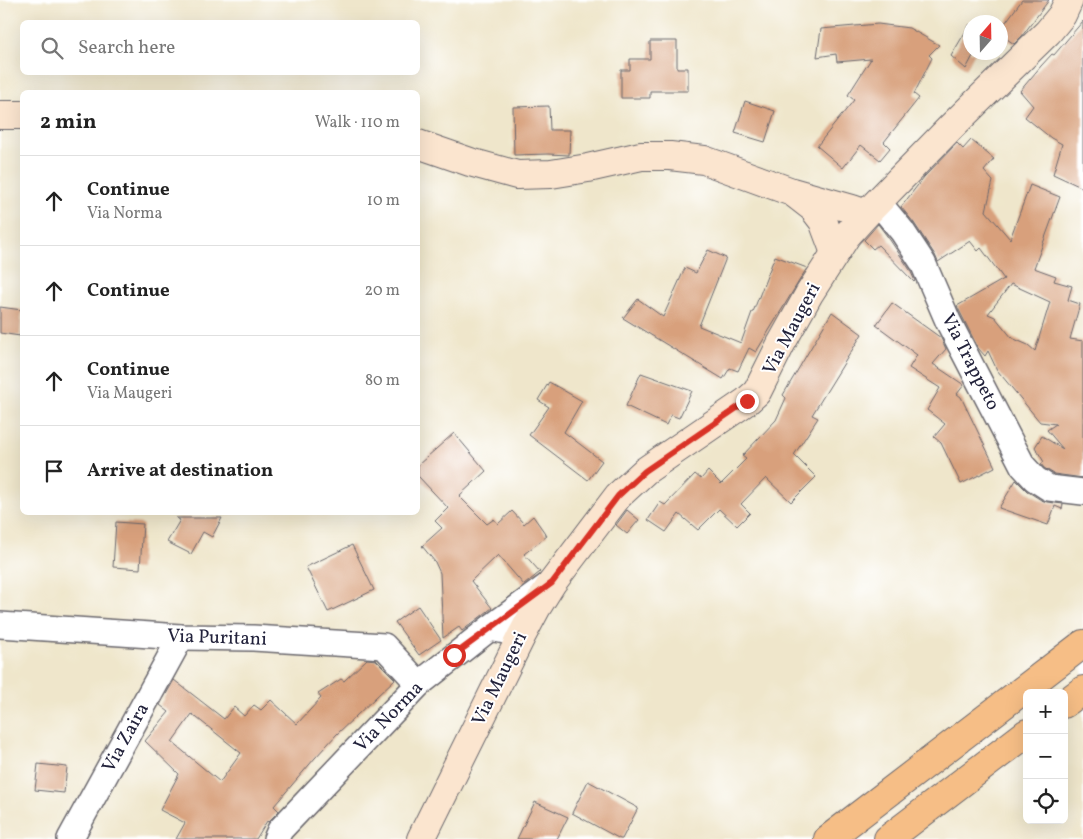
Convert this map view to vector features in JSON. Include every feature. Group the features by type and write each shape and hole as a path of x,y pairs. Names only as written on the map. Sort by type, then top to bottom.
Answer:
{"highway":[{"path":"828,839 1083,644"},
{"path":"1068,701 1083,690"},
{"path":"888,839 1026,734"}],"street":[{"name":"Via Maugeri","path":"421,839 537,606 552,583 618,496 645,471 747,401 757,392 809,294 847,235 951,127 1048,32 1062,15 1069,0"},
{"path":"0,115 20,115"},
{"path":"420,145 470,162 517,175 551,174 640,156 670,156 704,160 792,192 852,209 872,208"},
{"path":"792,192 813,208 822,221 835,253"},
{"name":"Via Trappeto","path":"872,208 902,231 923,263 948,322 1023,466 1035,479 1049,488 1083,492"},
{"name":"Via Norma","path":"276,839 280,830 419,684 490,628 552,583"},
{"name":"Via Puritani","path":"0,625 181,637 253,638 384,646 419,684"},
{"path":"490,628 520,637"},
{"name":"Via Zaira","path":"70,839 181,637"}],"building":[{"path":"1022,0 1049,0 1014,44 1008,40 1008,19"},
{"path":"1083,21 1083,188 1053,174 1062,144 1051,138 1025,117 1033,106 1020,91"},
{"path":"878,24 909,28 939,45 929,55 932,58 914,94 919,98 884,142 890,148 880,160 861,145 843,168 817,146 854,100 848,95 871,59 837,62 836,54 817,57 821,29"},
{"path":"963,36 963,60 971,60 966,69 951,56"},
{"path":"650,41 677,41 677,68 688,68 688,91 650,91 650,98 621,98 621,70 630,70 630,59 650,59"},
{"path":"745,101 775,111 765,142 735,133"},
{"path":"549,106 550,130 570,130 569,155 514,155 513,107"},
{"path":"971,140 994,159 984,171 993,181 986,211 1010,239 1030,185 1060,197 1034,268 1056,276 1054,281 1072,286 1068,300 1080,304 1070,339 1083,341 1083,478 1054,474 1041,464 1044,462 1035,447 1042,436 1063,449 1047,430 1056,424 1040,422 997,370 988,351 985,356 978,348 957,306 1004,279 981,248 978,251 970,241 938,262 914,223 901,207 924,177 957,143 963,149","holes":["1011,284 1050,302 1035,351 1028,345 1012,338 995,317 988,314"]},
{"path":"878,224 910,270 914,282 878,245 873,249 864,240"},
{"path":"708,250 726,258 699,326 741,343 775,256 807,268 756,352 749,348 738,371 730,368 723,379 623,318 638,299 663,317 685,268 696,273"},
{"path":"892,303 941,338 946,349 933,364 964,385 957,394 961,397 995,467 961,484 941,443 934,437 945,424 927,410 940,388 909,368 917,355 876,325"},
{"path":"0,307 20,310 20,336 0,333"},
{"path":"832,312 862,334 812,415 818,418 794,455 816,477 791,502 766,478 741,504 750,513 737,526 719,509 698,530 679,514 666,532 648,520 660,502 665,505 695,474 701,479 708,471 721,484 746,459 742,456 776,420 786,398 783,395"},
{"path":"641,373 692,391 679,418 671,415 666,425 626,406"},
{"path":"549,382 582,401 564,432 602,461 588,480 529,435 549,407 538,400"},
{"path":"454,433 486,471 459,496 487,524 494,519 498,524 512,511 524,524 533,516 547,536 524,554 540,572 524,585 498,555 471,581 492,608 462,631 459,627 443,638 440,573 435,562 422,546 442,528 435,521 448,508 420,478 420,463"},
{"path":"1016,480 1027,491 1041,500 1063,504 1062,509 1055,506 1048,525 999,508"},
{"path":"627,510 639,520 627,534 616,525"},
{"path":"176,518 222,518 212,537 203,532 191,554 167,542 180,520"},
{"path":"116,522 143,524 140,569 113,567"},
{"path":"352,545 374,590 328,612 306,567"},
{"path":"418,606 441,640 419,655 395,622"},
{"path":"367,659 376,660 395,679 337,734 315,758 274,806 279,811 267,821 256,839 176,839 185,823 160,810 179,774 145,741 169,712 160,705 174,680 224,719 234,707 244,716 254,705 261,710 271,700 297,724 321,698 318,694 341,679 344,681","holes":["192,714 241,753 220,782 172,742"]},
{"path":"38,764 67,767 64,793 35,790"},
{"path":"588,781 638,808 622,839 572,813"},
{"path":"535,802 568,817 557,839 517,839"}],"route":[{"path":"454,655 552,583 618,496 645,471 747,401"}]}
